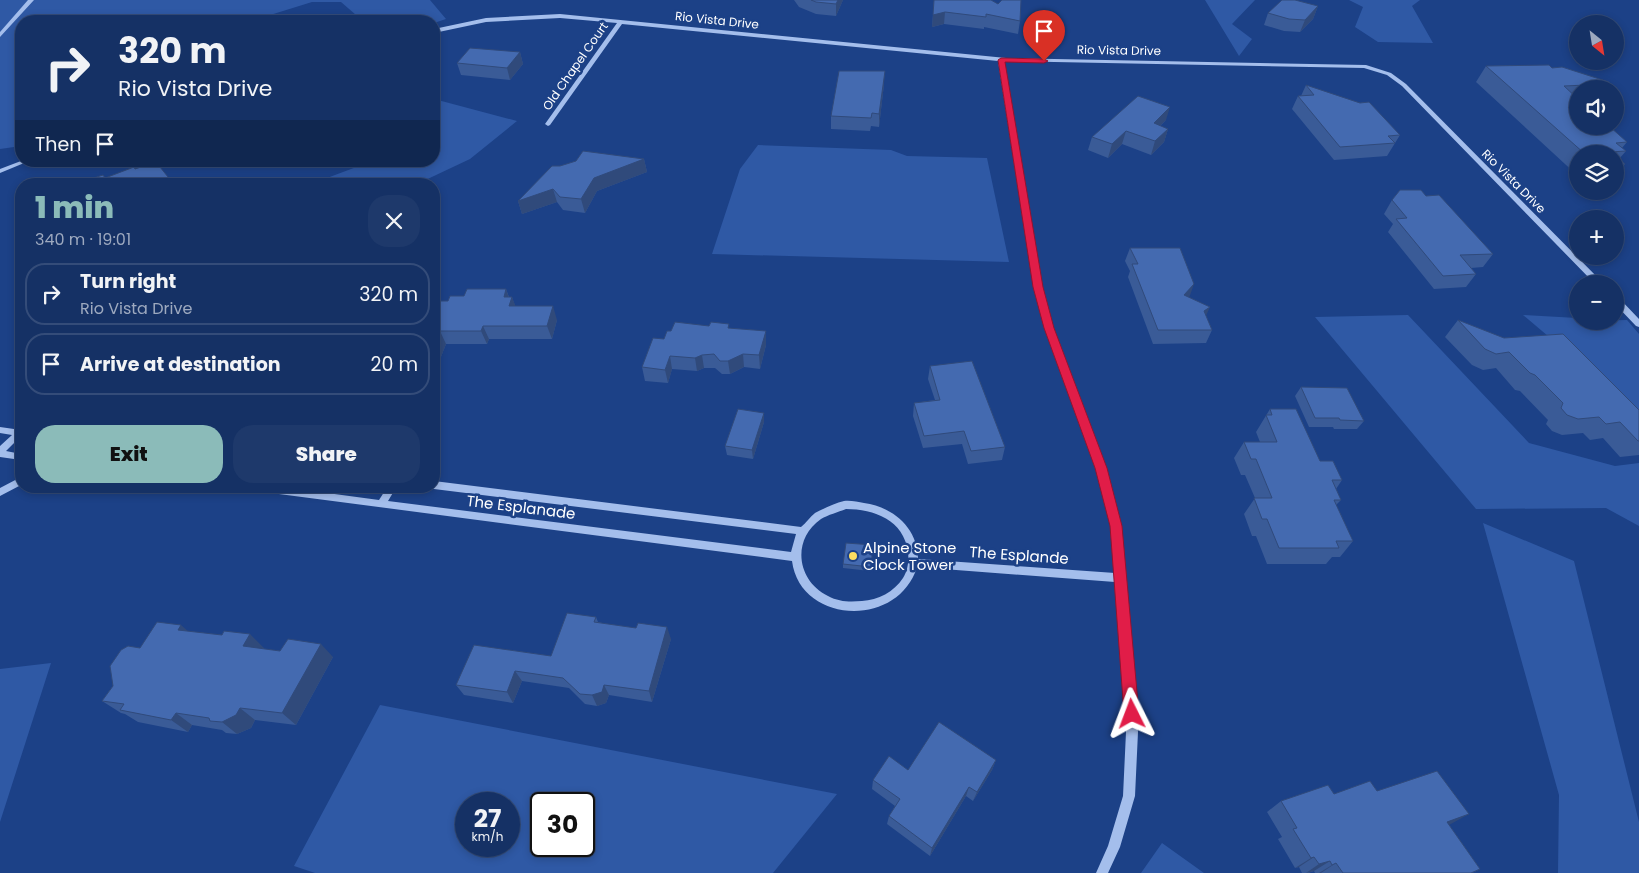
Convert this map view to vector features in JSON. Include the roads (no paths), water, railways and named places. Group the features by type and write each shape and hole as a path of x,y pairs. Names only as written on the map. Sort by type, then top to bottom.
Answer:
{"street":[{"path":"18,15 31,0"},
{"name":"Rio Vista Drive","path":"440,30 486,20 537,16 576,16 1001,60 1351,65 1377,69 1389,74 1404,85 1591,275"},
{"path":"0,35 15,18"},
{"name":"Old Chapel Court","path":"548,124 621,21"},
{"path":"1001,60 1038,287 1049,328 1101,468 1116,526 1132,732 1129,787 1114,847 1102,873"},
{"path":"0,171 15,165"},
{"path":"1624,308 1639,324"},
{"path":"0,430 15,432"},
{"path":"0,453 15,438"},
{"path":"0,453 15,456"},
{"path":"0,492 15,484"},
{"name":"The Esplanade","path":"440,486 802,531"},
{"name":"The Esplanade","path":"298,493 794,557"},
{"path":"382,504 389,493"},
{"path":"845,505 863,506 880,510 896,519 907,532 914,547 914,563 909,579 898,592 882,602 862,607 842,606 824,599 808,588 798,573 794,557 796,543 802,531 813,518 828,510 845,505"},
{"name":"The Esplande","path":"914,563 1121,578"}],"place":[{"name":"Alpine Stone Clock Tower","path":"853,556"}]}
